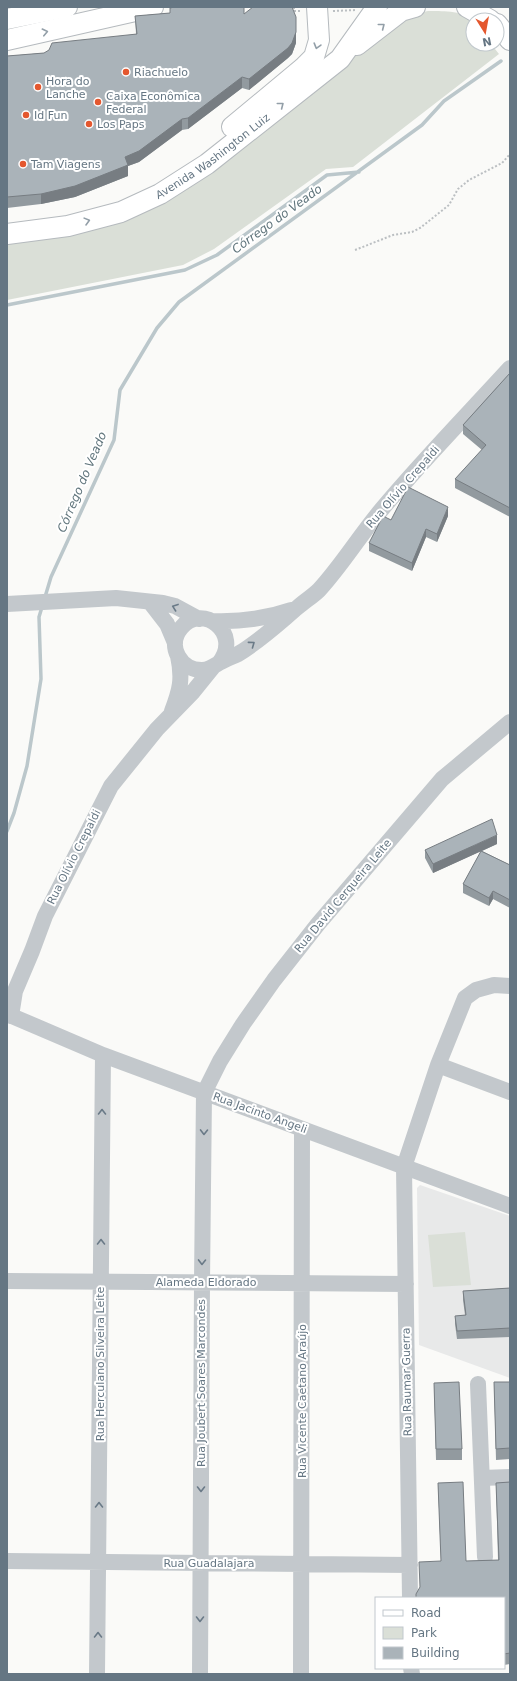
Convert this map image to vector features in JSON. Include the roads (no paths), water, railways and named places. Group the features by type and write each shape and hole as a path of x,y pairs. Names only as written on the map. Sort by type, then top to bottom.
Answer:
{"main road":[{"path":"7,19 19,18 67,7"},
{"path":"7,40 153,7"},
{"name":"Avenida Washington Luiz","path":"48,222 66,212 121,197 161,180 200,154 303,68 314,56 319,40 318,7"},
{"name":"Avenida Washington Luiz","path":"16,226 48,222 68,226 121,212 160,194 207,164 340,59 377,7"},
{"path":"340,59 401,11 415,7"},
{"path":"467,7 476,12"}],"street":[{"name":"Rua Olívio Crepaldi","path":"8,1014 15,991 32,952 45,916 110,786 135,755 216,665 239,654 279,624 318,590 382,509 510,368"},
{"path":"7,604 116,598 163,603 175,606 222,629 227,643 223,657 216,665 206,670 192,668 185,665 177,650 167,624 150,602"},
{"name":"Rua Olívio Crepaldi","path":"205,620 237,622 260,619 298,607"},
{"path":"177,650 178,633 182,627 188,622 205,620"},
{"name":"Rua Olívio Crepaldi","path":"170,716 181,683 181,668 177,650"},
{"name":"Rua David Cerqueira Leite","path":"204,1093 220,1061 243,1024 274,980 318,924 442,779 510,722"},
{"name":"Rua Raumar Guerra","path":"410,1597 404,1167 438,1065 465,998 476,990 494,986 509,985"},
{"name":"Rua Jacinto Angeli","path":"8,1014 103,1055 510,1206"},
{"name":"Rua Herculano Silveira Leite","path":"97,1674 103,1055"},
{"path":"438,1065 510,1092"},
{"name":"Rua Joubert Soares Marcondes","path":"200,1674 204,1093"},
{"name":"Rua Vicente Caetano Araújo","path":"301,1674 302,1129"},
{"name":"Alameda Eldorado","path":"7,1281 406,1284"},
{"path":"478,1384 485,1557"},
{"path":"482,1478 510,1477"},
{"name":"Rua Guadalajara","path":"7,1561 410,1565"}],"waterway":[{"name":"Córrego do Veado","path":"45,597 51,577 114,440 120,390 157,328 179,302 422,125 444,101 501,61"},
{"name":"Córrego do Veado","path":"7,305 185,270 217,255 327,175 359,172"},
{"name":"Córrego do Veado","path":"7,831 14,813 27,766 41,679 39,617 42,607"}],"place":[{"name":"Riachuelo","path":"126,72"},
{"name":"Hora do Lanche","path":"38,87"},
{"name":"Caixa Econômica Federal","path":"98,102"},
{"name":"Id Fun","path":"26,115"},
{"name":"Los Paps","path":"89,124"},
{"name":"Tam Viagens","path":"23,164"}]}
